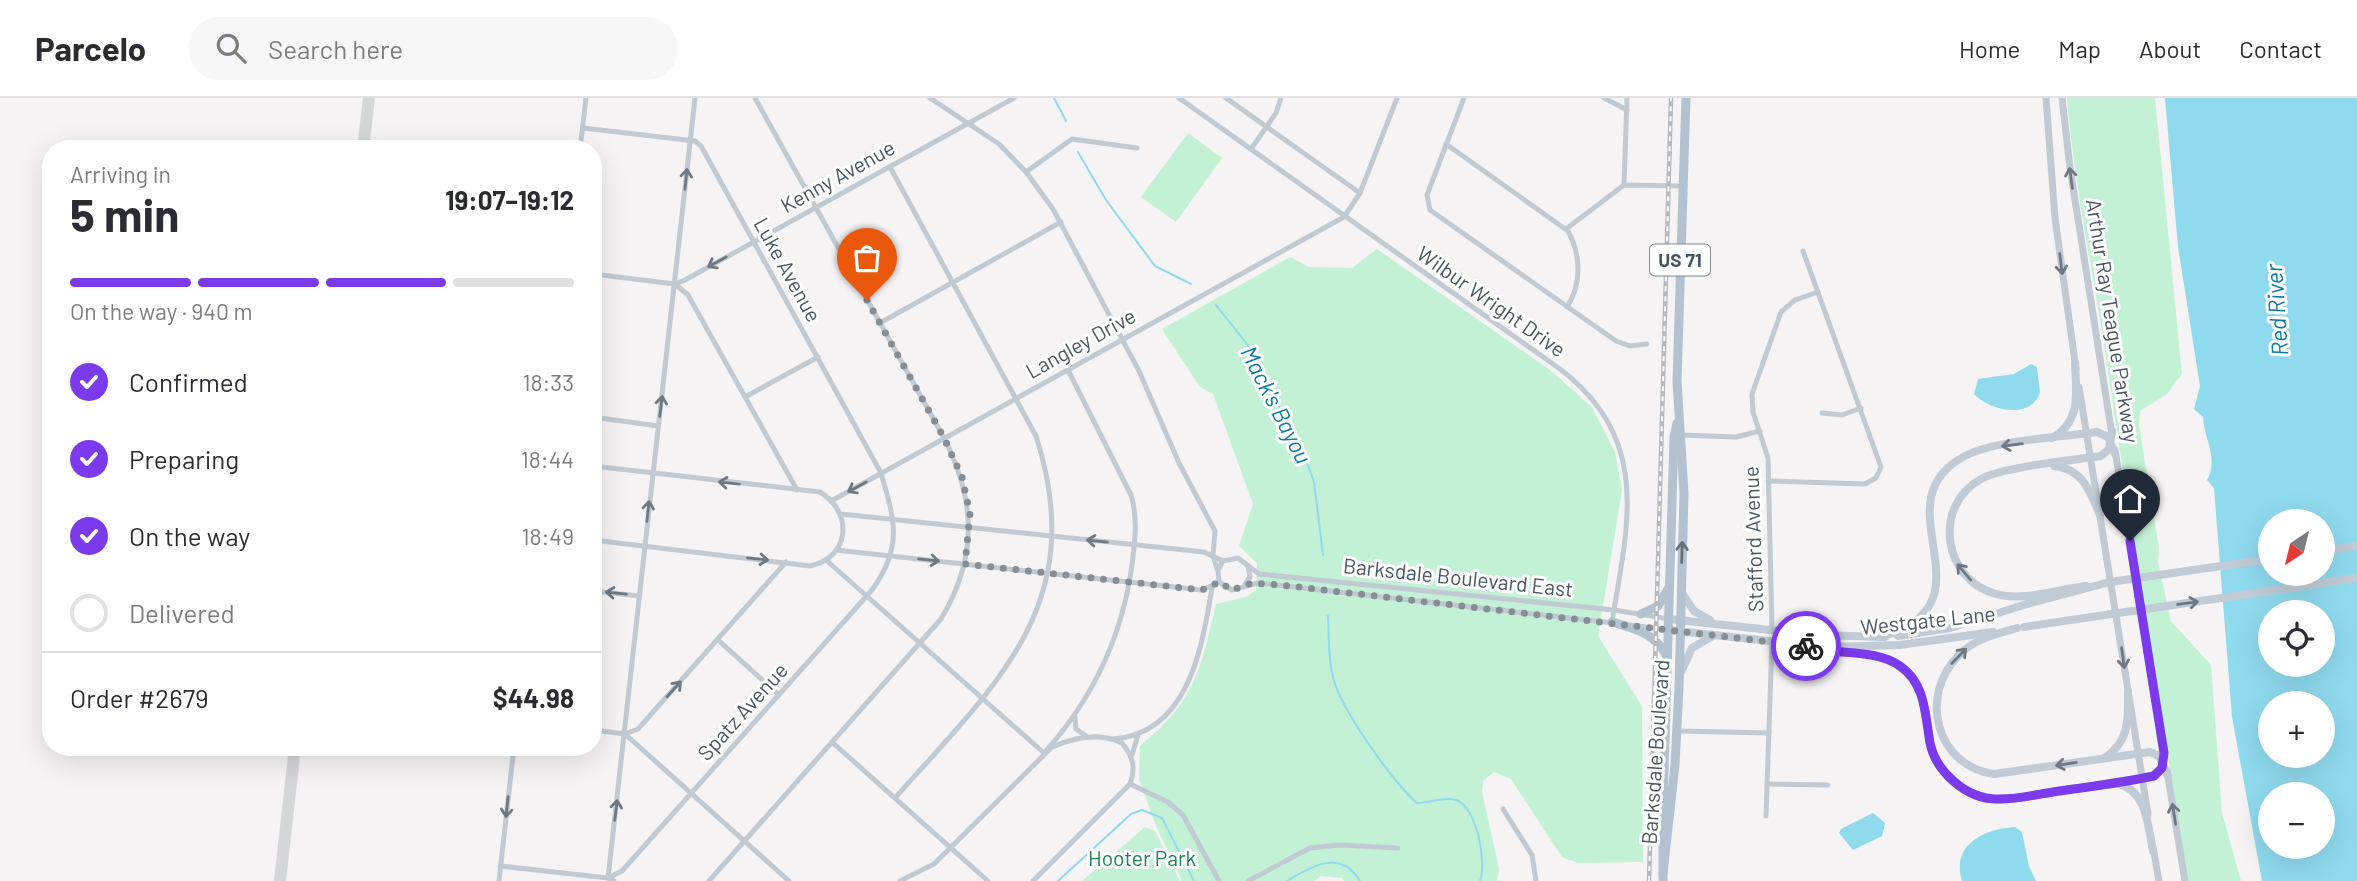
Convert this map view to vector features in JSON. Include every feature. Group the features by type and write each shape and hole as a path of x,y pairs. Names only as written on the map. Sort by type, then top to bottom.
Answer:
{"main road":[{"name":"Barksdale Boulevard","path":"1663,877 1678,731 1683,519 1677,423 1686,98"},
{"path":"2048,440 2064,429 2074,415 2075,363"},
{"path":"2026,600 1995,594 1967,576 1952,554 1949,523 1957,502 1982,478 2105,454 2111,442 2112,431"},
{"path":"1880,638 1912,626 1922,618 1933,599 1936,565 1928,517 1932,497 1945,472 1975,451 2086,433 2102,433 2111,442 2115,454"},
{"name":"Barksdale Boulevard","path":"1663,877 1671,519 1678,435"},
{"path":"2037,467 2061,467 2078,475 2088,487 2100,515"},
{"path":"1671,519 1683,519"},
{"path":"2335,549 2357,546"},
{"name":"Westgate Lane","path":"1669,619 1836,637 1880,638 1943,629 2026,600 2110,582 2258,561"},
{"path":"2168,776 2154,752 1994,774 1966,765 1943,741 1938,725 1937,702 1942,680 1952,663 1977,642 2020,628 2357,578"},
{"path":"1641,614 1660,604 1670,584"},
{"path":"1681,592 1694,611 1716,623"},
{"path":"1612,622 1650,636 1661,645 1668,659"},
{"name":"Westgate Lane","path":"1668,630 1803,645 1900,645 2020,628"},
{"path":"1679,679 1692,648 1706,638 1719,636"},
{"path":"1803,645 1882,658 1911,676 1923,698 1935,758 1948,776 1967,790 1993,799 2008,799 2155,775 2163,765 2164,753"},
{"path":"2104,759 2119,747 2126,733 2128,692"},
{"path":"1665,730 1678,731"},
{"path":"2109,783 2130,787 2139,796 2153,851"}],"street":[{"path":"581,140 586,98"},
{"path":"500,866 610,880 695,98"},
{"path":"709,881 921,643 948,607 965,564 968,527 965,486 944,438 755,98"},
{"path":"930,98 970,122 999,145 1026,172 1061,222 1122,339 1215,531 1213,555 1219,582 1228,589 1241,588 1252,583 1281,585 1668,630"},
{"name":"Kenny Avenue","path":"675,284 1014,98"},
{"name":"Wilbur Wright Drive","path":"1180,98 1560,369 1600,407 1617,439 1627,475 1627,512 1612,622"},
{"path":"1226,98 1360,193"},
{"path":"1251,149 1267,127 1281,98"},
{"path":"1344,217 1360,193 1397,98"},
{"path":"1464,98 1427,195 1430,210 1620,343 1639,347 1647,344"},
{"path":"1604,98 1627,110"},
{"path":"1625,186 1627,98"},
{"name":"Arthur Ray Teague Parkway","path":"2046,98 2055,218 2075,363 2159,881"},
{"name":"Arthur Ray Teague Parkway","path":"2062,98 2070,168 2185,881"},
{"path":"583,128 691,141"},
{"path":"1026,172 1072,139 1137,148"},
{"name":"Luke Avenue","path":"691,141 701,146 881,473 894,519"},
{"path":"1446,144 1566,229 1572,239 1579,280 1576,294 1567,307"},
{"path":"890,167 1016,398 1043,458 1051,499 1052,536 1048,573 1027,636 983,699 895,798"},
{"path":"1566,229 1625,186 1683,186"},
{"name":"Langley Drive","path":"833,500 1344,217"},
{"path":"880,323 1061,222"},
{"path":"1768,481 1865,484 1878,475 1881,460 1803,251"},
{"path":"602,275 675,284 688,295 797,490"},
{"name":"Stafford Avenue","path":"1766,816 1772,642 1768,481 1767,453 1753,412 1752,394 1776,323 1790,303 1818,292"},
{"path":"745,397 818,357"},
{"path":"900,881 923,871 951,848 1044,753 1075,715 1107,659 1121,623 1130,583 1136,515 1131,495 1068,370"},
{"path":"1822,413 1842,415 1861,408"},
{"path":"602,418 658,426"},
{"path":"1678,435 1736,437 1760,431"},
{"path":"602,467 820,492 833,500 841,514 844,537 836,551 826,560 810,566 602,541"},
{"path":"841,514 1135,545 1213,555 1223,561 1238,558 1247,564 1250,577 1241,588"},
{"path":"891,556 894,519"},
{"path":"836,551 1202,590 1212,588 1219,582"},
{"name":"Spatz Avenue","path":"610,880 622,872 867,596 891,556"},
{"path":"826,560 1044,753"},
{"path":"1217,570 1223,561"},
{"path":"602,731 625,734 638,729 786,562"},
{"name":"Barksdale Boulevard East","path":"1247,564 1259,573 1614,610 1669,619"},
{"path":"1075,715 1078,732 1112,739 1138,735 1164,718 1186,687 1203,635 1212,588"},
{"path":"602,592 639,596"},
{"path":"718,640 779,695"},
{"path":"1678,731 1769,733"},
{"path":"625,734 789,881"},
{"path":"1032,881 1130,784 1138,735"},
{"path":"1044,753 1063,742 1093,737"},
{"path":"1112,739 1125,746 1132,759"},
{"path":"833,743 988,881"},
{"path":"499,881 513,756"},
{"path":"1130,784 1168,802 1183,815 1219,881"},
{"path":"1767,785 1828,785"},
{"path":"1503,808 1532,855 1536,881"},
{"path":"1248,881 1310,849 1339,845 1398,848"}],"green space":[{"path":"2067,98 2155,98 2182,374 2167,394 2140,411 2139,426 2159,548 2158,562 2171,621 2211,665 2222,813 2241,881 2188,881 2078,190"},
{"path":"1188,133 1222,158 1176,222 1141,197"},
{"path":"1377,249 1550,370 1592,407 1615,452 1622,490 1598,636 1642,706 1643,862 1578,863 1562,857 1511,779 1494,772 1483,781 1482,792 1499,869 1497,881 1344,881 1342,878 1321,876 1314,881 1182,881 1156,826 1139,779 1140,746 1173,714 1193,683 1216,604 1246,597 1256,590 1257,563 1239,546 1253,504 1213,394 1200,387 1162,329 1290,257 1309,267 1352,268"},
{"name":"Hooter Park","path":"1145,827 1155,831 1180,881 1082,881"}],"water":[{"name":"Red River","path":"2165,98 2357,98 2357,881 2262,881 2232,717 2214,488 2207,480 2212,464 2203,417 2194,409 2200,386 2178,247"},
{"path":"2031,364 2037,367 2040,392 2028,407 2010,410 1999,408 1974,394 1978,379 2014,374"},
{"path":"1873,813 1885,823 1882,836 1853,850 1839,833 1841,829"},
{"path":"2015,827 2022,832 2029,866 2036,881 1962,881 1961,858 1972,841 1992,831"}],"waterway":[{"name":"Mack's Bayou","path":"1054,98 1066,121"},
{"name":"Mack's Bayou","path":"1078,152 1106,200 1155,266 1191,284"},
{"name":"Mack's Bayou","path":"1216,305 1251,349 1308,465 1314,482 1323,555"},
{"name":"Mack's Bayou","path":"1328,616 1332,674 1339,695 1382,763 1417,803 1456,800 1470,813 1481,849 1480,881"},
{"name":"Mack's Bayou","path":"1058,881 1131,814 1142,810 1162,818 1194,881"},
{"name":"Mack's Bayou","path":"1287,881 1325,863 1344,865 1360,881"}],"taxiway":[{"path":"364,140 369,98"},
{"path":"280,881 294,756"}],"railway":[{"path":"1649,881 1671,98"}],"way so far":[{"path":"867,300 944,438 962,477 970,514 965,564 1202,590 1212,588 1219,582 1232,590 1252,583 1281,585 1806,646"}],"route":[{"path":"1806,646 1882,658 1901,667 1911,676 1923,698 1935,758 1956,784 1980,796 2008,799 2154,776 2162,768 2164,753 2130,541"}]}
